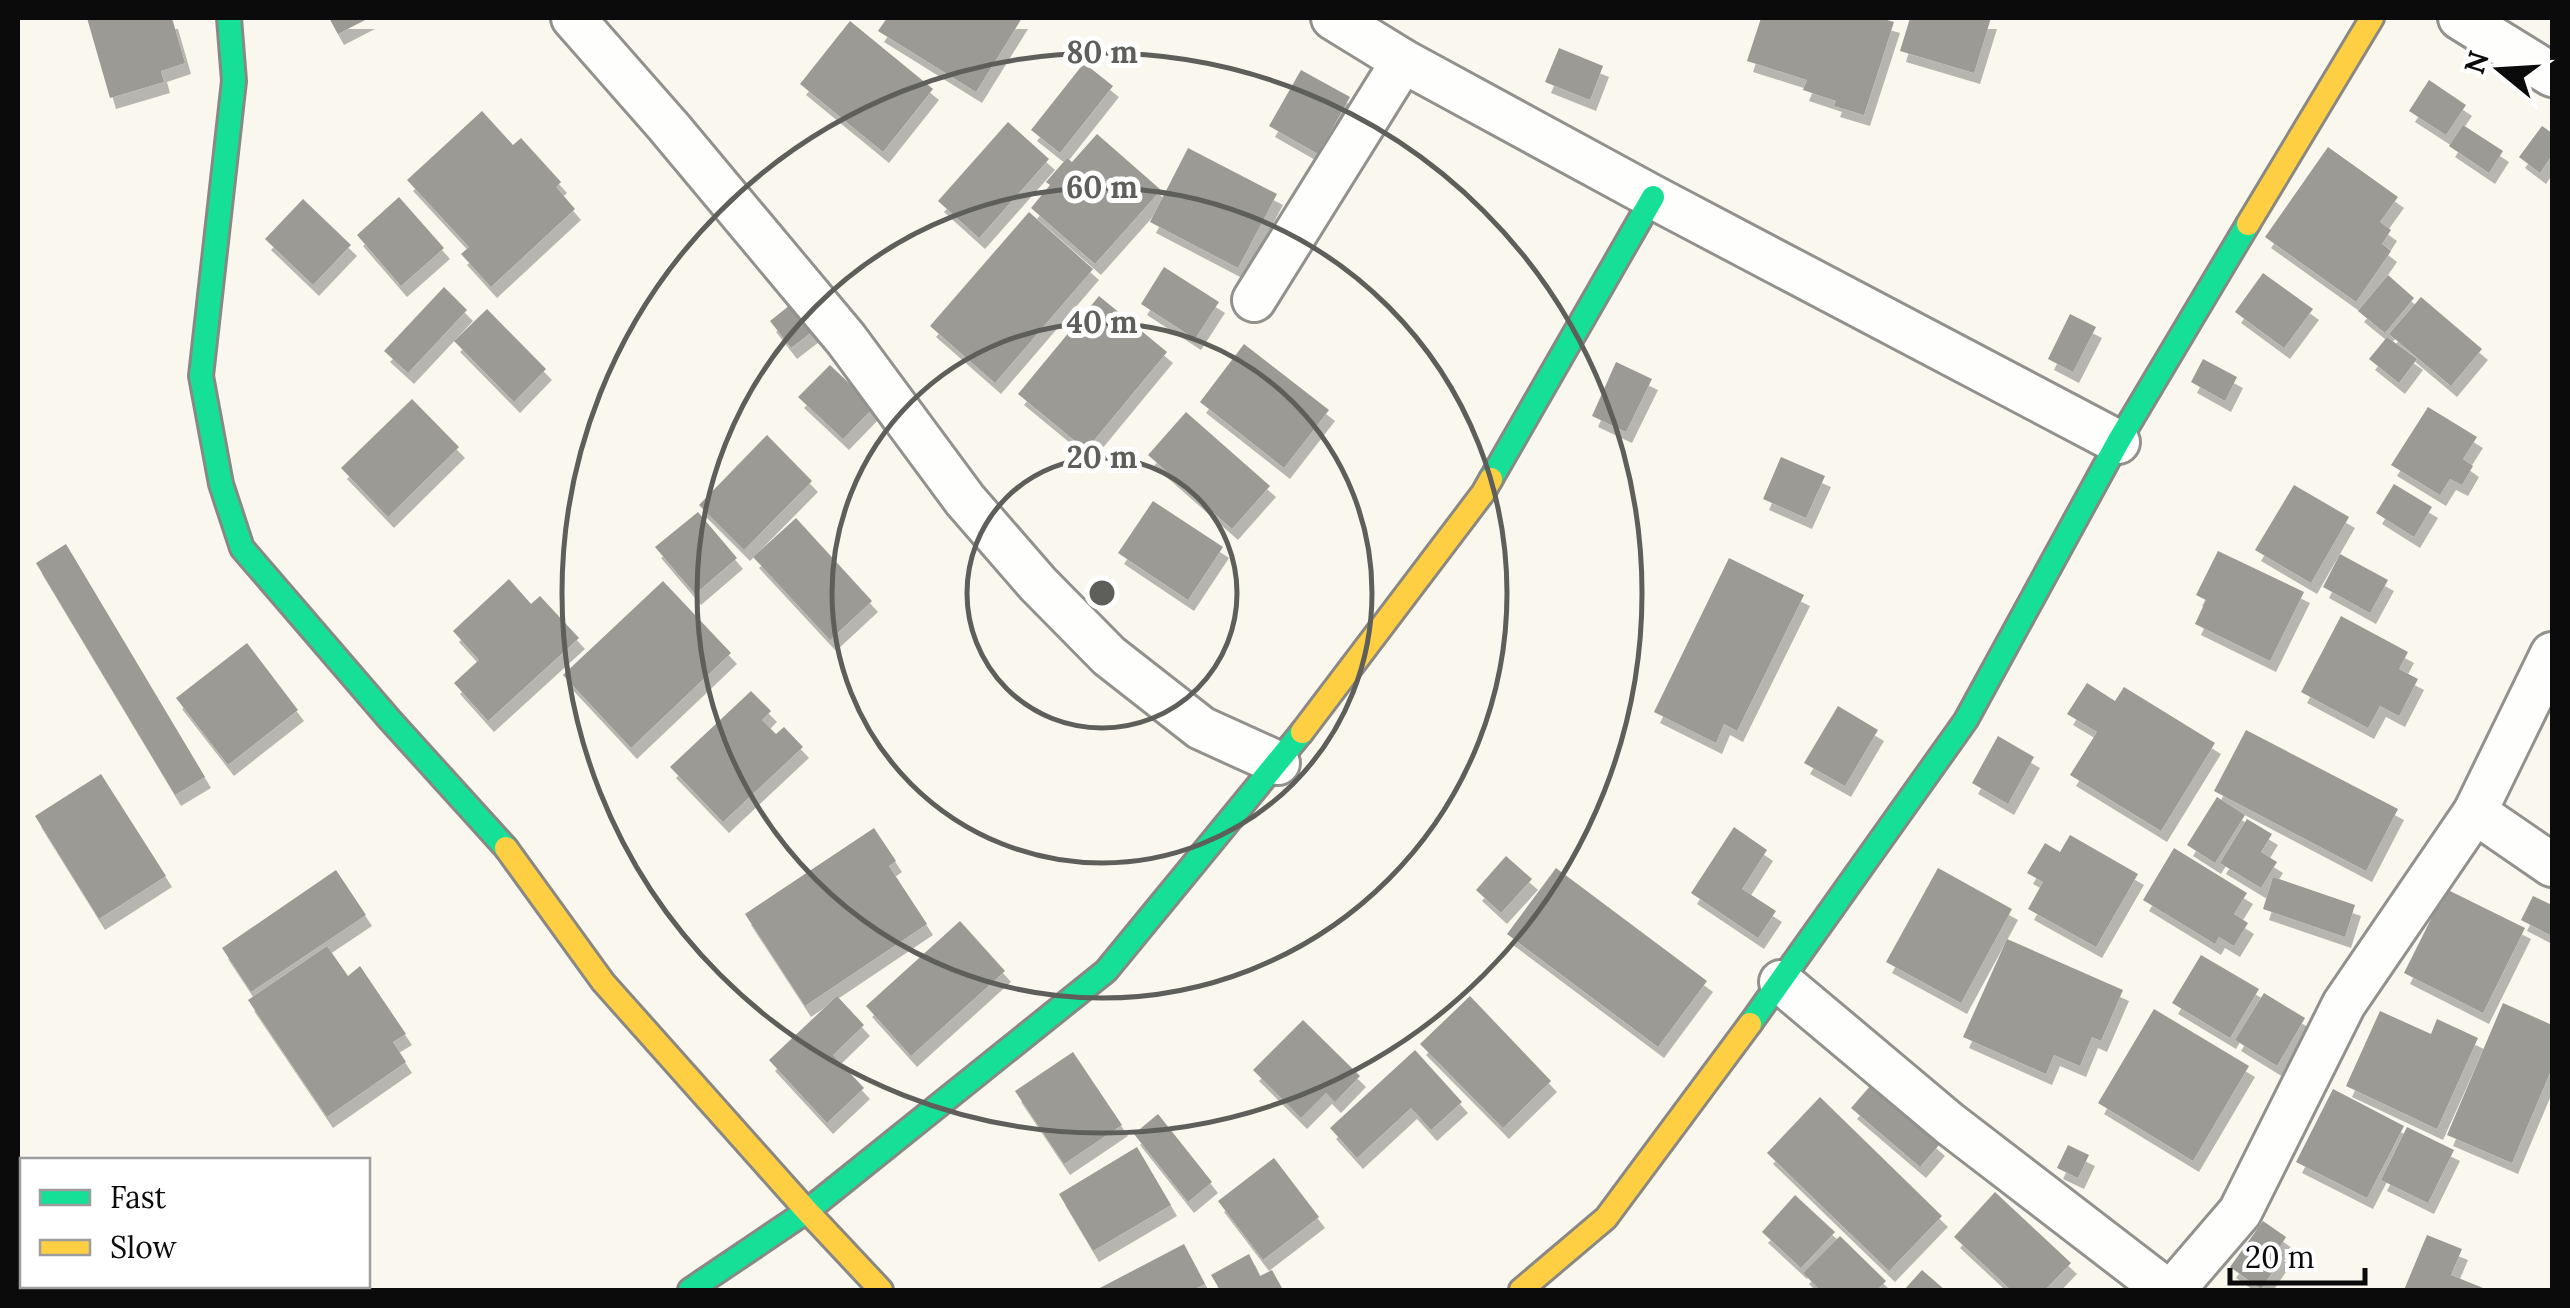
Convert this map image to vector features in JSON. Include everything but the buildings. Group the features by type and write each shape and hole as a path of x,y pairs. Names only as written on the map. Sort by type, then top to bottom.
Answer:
{"street":[{"path":"230,18 234,81 201,376 221,484 242,548 514,857 604,982 882,1290"},
{"path":"573,18 846,339 965,500 1038,584 1109,656 1201,728 1278,763"},
{"path":"1333,18 1653,198 2118,442"},
{"path":"1522,1290 1606,1218 1781,982 1966,720 2118,442 2372,18"},
{"path":"2460,18 2552,75"},
{"path":"1254,300 1404,60"},
{"path":"690,1290 808,1212 1106,971 1278,763 1483,493 1653,198"},
{"path":"1781,982 1950,1124 2169,1290 2240,1212 2344,1004 2474,812 2552,654"},
{"path":"2474,812 2552,865"}],"traffic: fast":[{"path":"229,18 234,81 201,376 221,484 242,548 506,848"},
{"path":"1491,479 1653,197"},
{"path":"1750,1024 1966,720 2118,442 2248,224"},
{"path":"690,1290 807,1211 1106,971 1302,732"}],"traffic: slow":[{"path":"2248,224 2372,18"},
{"path":"1302,732 1491,479"},
{"path":"506,848 603,982 881,1290"},
{"path":"1521,1290 1606,1218 1750,1024"}]}
